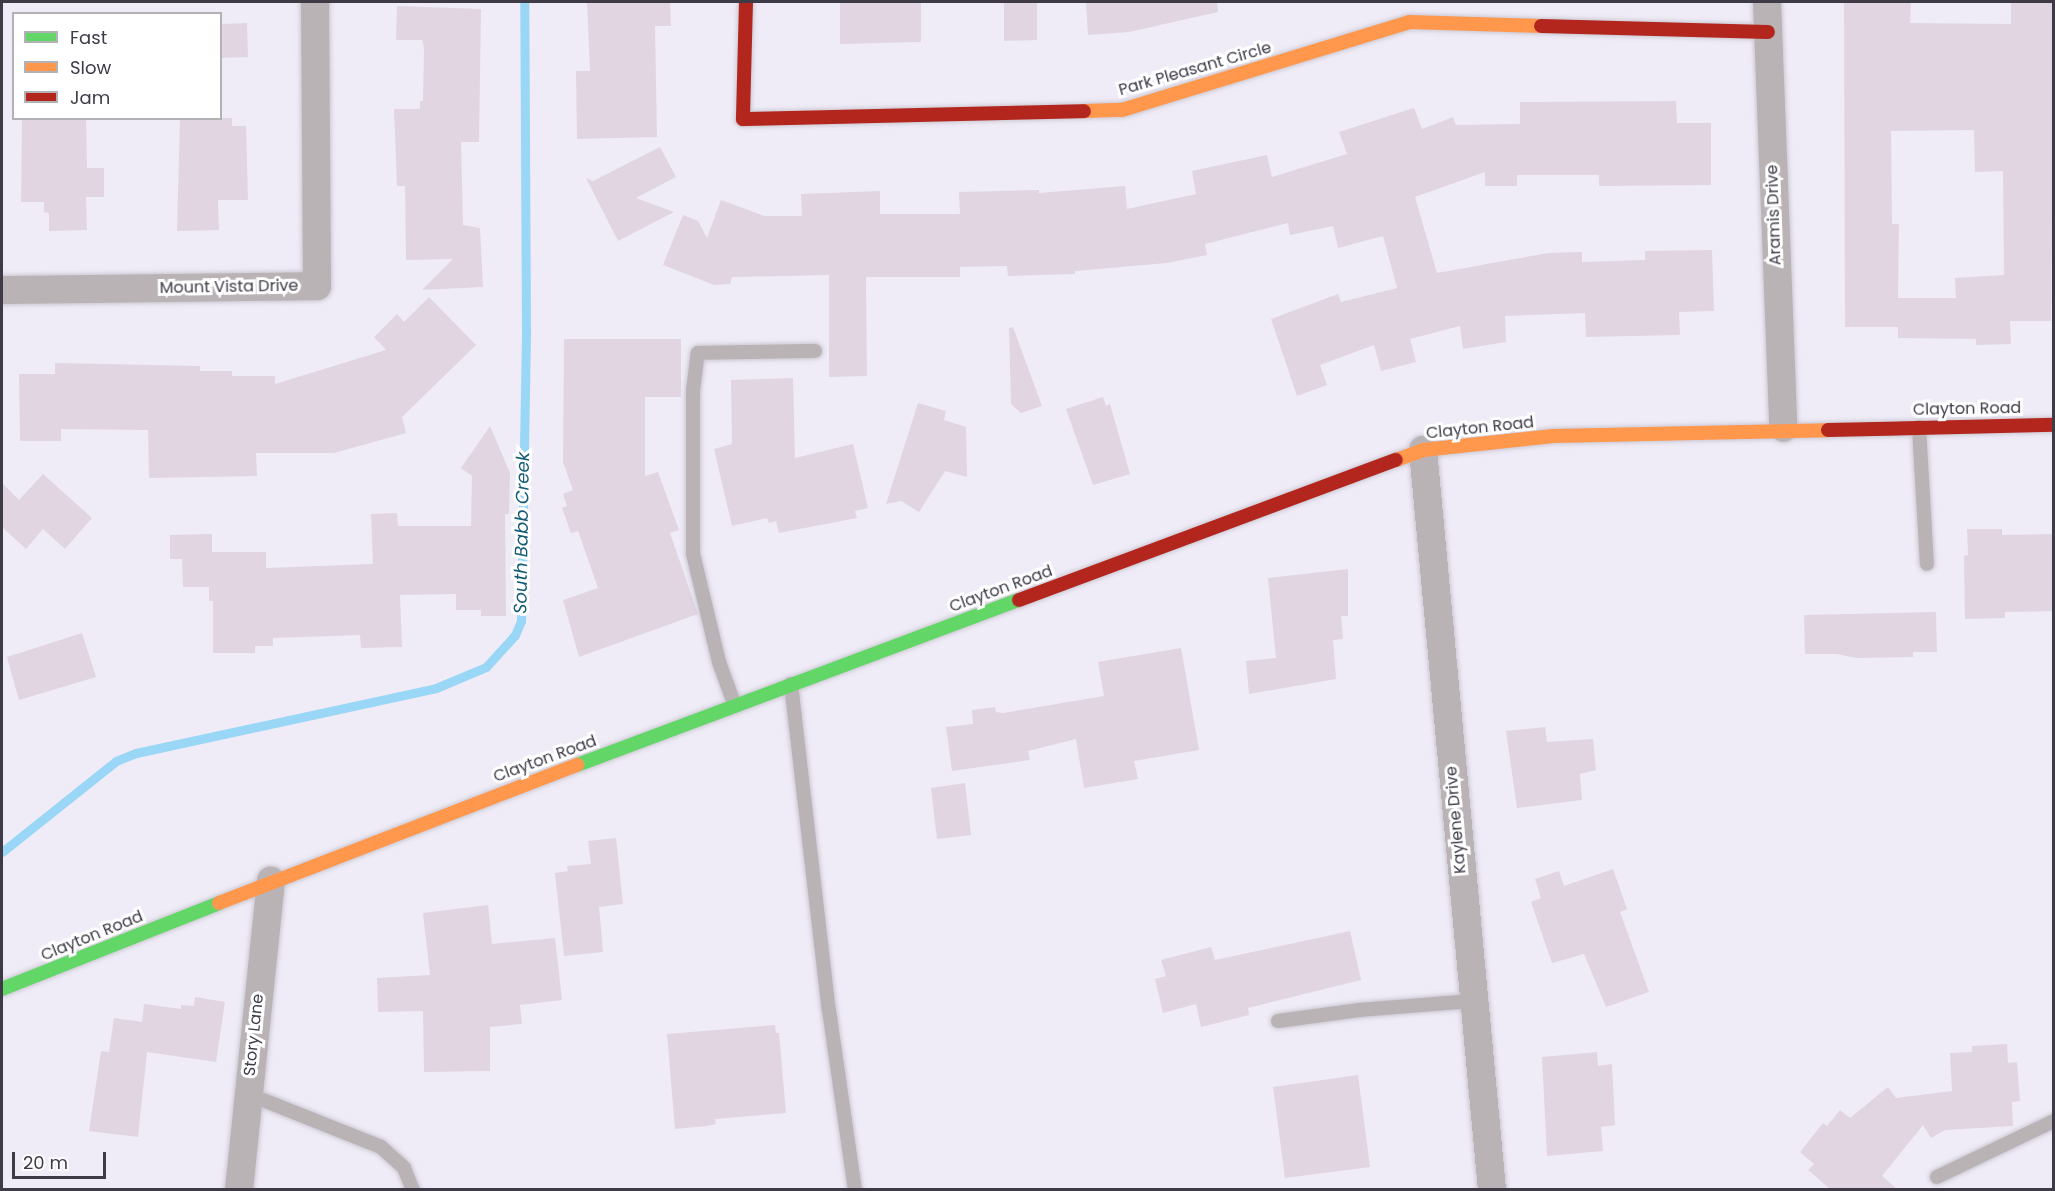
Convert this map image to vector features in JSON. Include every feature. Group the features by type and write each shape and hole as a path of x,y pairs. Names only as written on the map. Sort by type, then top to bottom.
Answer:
{"street":[{"name":"Mount Vista Drive","path":"2,290 316,286 315,2"},
{"name":"Park Pleasant Circle","path":"746,2 743,119 1122,110 1409,22 1768,32"},
{"name":"Aramis Drive","path":"1767,2 1783,428"},
{"name":"Clayton Road","path":"2,989 270,881 791,684 1423,450 1553,436 1783,428 2054,425"},
{"name":"Kaylene Drive","path":"1423,450 1472,1001 1492,1190"},
{"name":"Story Lane","path":"238,1190 270,881"}],"lane":[{"path":"735,706 719,662 693,554 693,391 698,353 815,351"},
{"path":"1919,427 1927,564"},
{"path":"791,684 829,1010 855,1190"},
{"path":"1278,1021 1359,1010 1472,1001"},
{"path":"248,1094 381,1147 404,1168 413,1190"},
{"path":"1937,1177 2054,1121"}],"building":[{"path":"587,2 670,2 671,26 655,26 657,137 577,139 576,71 590,71"},
{"path":"840,2 921,2 921,42 840,44"},
{"path":"1004,2 1037,2 1037,40 1004,41"},
{"path":"1086,2 1217,2 1218,12 1129,32 1088,35"},
{"path":"1844,2 1911,2 1910,23 2011,24 2011,2 2054,2 2051,321 2010,321 2011,344 1976,345 1976,339 1898,338 1898,327 1845,327","holes":["1974,130 1975,172 2003,171 2004,275 1955,278 1956,298 1898,298 1899,224 1892,224 1891,131"]},
{"path":"397,6 481,9 479,142 461,142 463,225 480,228 483,287 422,290 453,259 406,260 405,186 397,186 394,109 420,109 420,101 423,101 424,48 422,40 396,40"},
{"path":"247,23 248,57 222,58 222,24"},
{"path":"1676,101 1677,123 1711,123 1711,185 1599,186 1599,175 1517,175 1517,186 1485,186 1485,172 1415,197 1437,273 1548,253 1582,252 1582,262 1645,260 1645,251 1712,250 1714,311 1679,312 1680,335 1586,337 1585,313 1505,316 1506,342 1463,349 1460,326 1410,339 1416,362 1381,371 1374,345 1320,365 1327,385 1297,396 1271,319 1338,294 1341,302 1397,288 1383,236 1338,248 1333,226 1290,235 1288,223 1205,244 1207,255 1167,263 1075,271 1075,274 1008,276 1007,266 960,267 960,277 866,277 867,376 829,377 829,275 732,277 730,284 714,285 663,265 683,215 698,221 707,238 721,200 765,216 802,216 801,194 880,191 880,214 960,214 959,192 1039,190 1039,193 1125,186 1127,209 1196,194 1192,171 1267,155 1272,177 1347,154 1339,132 1414,108 1422,129 1453,117 1456,125 1520,124 1520,102"},
{"path":"232,118 232,126 246,126 248,200 218,200 219,230 177,231 180,120"},
{"path":"22,120 86,120 87,168 104,168 104,197 86,197 87,230 49,231 49,213 44,212 44,202 21,202"},
{"path":"660,147 676,177 636,198 674,212 618,241 586,178 593,181"},
{"path":"429,297 476,345 402,417 406,433 334,453 256,453 257,476 149,478 148,430 61,429 61,441 20,441 19,374 55,374 55,363 200,366 200,371 232,371 232,376 275,376 275,384 386,350 374,337 397,314 404,322"},
{"path":"1013,327 1042,406 1021,413 1011,404 1009,328"},
{"path":"564,339 681,339 681,397 645,397 645,476 658,472 679,530 670,533 698,614 579,657 563,600 598,588 578,531 571,533 562,508 567,506 563,494 573,490 563,462"},
{"path":"793,378 795,458 853,444 868,508 855,511 857,518 779,533 776,521 769,523 767,518 732,526 714,449 732,444 731,380"},
{"path":"1103,397 1106,406 1110,404 1130,474 1093,485 1066,409"},
{"path":"918,403 946,411 944,420 966,427 967,477 945,471 919,512 901,501 886,504"},
{"path":"490,426 510,473 509,514 505,514 506,616 481,616 481,610 456,610 456,594 400,595 402,647 361,648 360,635 273,638 273,646 255,646 255,653 213,653 213,601 209,601 209,587 183,587 182,559 170,559 170,535 212,534 212,552 266,552 266,568 373,564 371,514 397,513 398,526 471,526 472,476 461,468"},
{"path":"43,474 92,518 65,549 43,529 26,549 2,527 2,483 19,500"},
{"path":"1967,529 2002,529 2002,535 2054,534 2054,611 2005,612 2005,618 1965,619 1964,556 1968,555"},
{"path":"1348,569 1348,616 1341,616 1343,639 1333,640 1336,679 1249,694 1246,661 1276,658 1268,578"},
{"path":"1936,612 1937,652 1913,652 1913,657 1856,658 1837,654 1805,654 1804,615"},
{"path":"82,633 96,677 19,700 7,657"},
{"path":"1181,648 1199,750 1134,761 1138,779 1084,788 1076,739 1028,751 1030,760 952,771 946,727 973,724 972,710 995,707 996,712 1003,713 1104,696 1098,662"},
{"path":"1545,727 1547,742 1593,739 1596,770 1580,774 1582,800 1517,808 1506,731"},
{"path":"965,783 971,835 937,839 931,788"},
{"path":"616,838 623,904 599,907 603,952 564,956 555,873 568,871 567,866 591,864 588,841"},
{"path":"1613,869 1627,909 1620,912 1649,992 1606,1007 1584,954 1552,963 1531,902 1541,898 1535,879 1559,871 1564,886"},
{"path":"488,905 492,944 555,938 562,1000 520,1005 522,1024 490,1027 490,1071 424,1072 423,1011 378,1012 377,978 430,975 423,913"},
{"path":"1350,931 1361,980 1248,1008 1249,1015 1201,1027 1196,1004 1163,1013 1155,979 1166,976 1161,960 1211,947 1215,960"},
{"path":"195,997 225,1002 216,1062 147,1052 138,1137 89,1131 101,1051 109,1052 114,1018 142,1022 144,1004 181,1009 181,1005 194,1006"},
{"path":"775,1025 776,1033 779,1033 786,1113 715,1119 716,1124 675,1129 667,1034"},
{"path":"2007,1044 2008,1063 2017,1062 2020,1101 2012,1102 2013,1126 1945,1130 1931,1138 1923,1125 1882,1176 1898,1190 1831,1190 1808,1170 1814,1164 1800,1152 1823,1123 1827,1126 1840,1110 1850,1118 1888,1087 1896,1098 1952,1091 1950,1053 1972,1052 1972,1046"},
{"path":"1597,1052 1598,1066 1612,1064 1615,1125 1601,1127 1603,1151 1547,1156 1542,1057"},
{"path":"1358,1075 1370,1167 1285,1178 1273,1087"}],"waterway":[{"name":"South Babb Creek","path":"2,852 116,761 136,753 436,688 486,667 515,635 521,621 526,331 524,2"}],"traffic: fast":[{"path":"577,765 1019,600"},
{"path":"2,989 219,903"}],"traffic: slow":[{"path":"1084,111 1122,110 1409,22 1541,26"},
{"path":"1396,460 1423,450 1553,436 1828,430"},
{"path":"219,903 577,765"}],"traffic: jam":[{"path":"746,2 743,119 1084,111"},
{"path":"1541,26 1768,32"},
{"path":"1828,430 2054,425"},
{"path":"1019,600 1396,460"}]}
